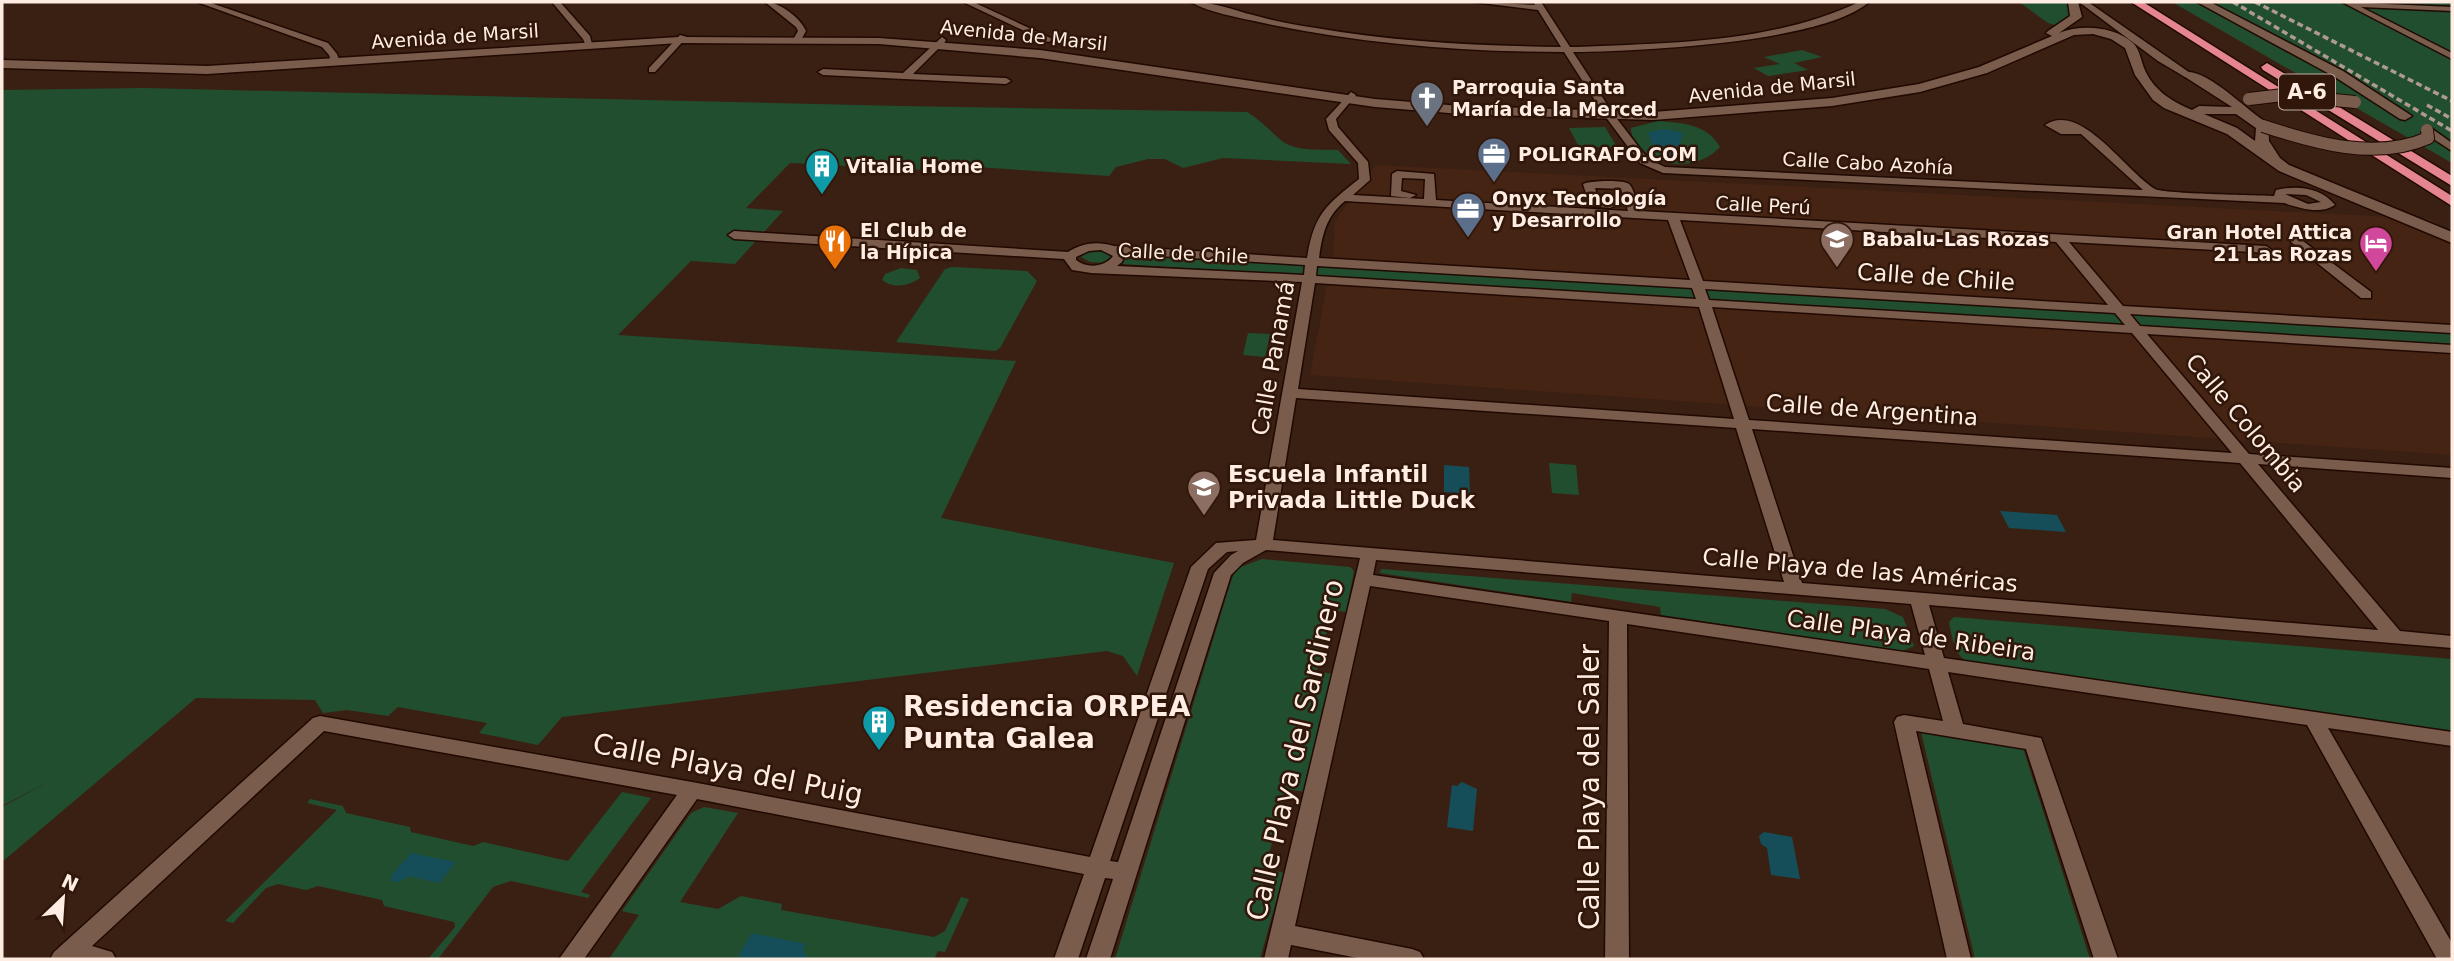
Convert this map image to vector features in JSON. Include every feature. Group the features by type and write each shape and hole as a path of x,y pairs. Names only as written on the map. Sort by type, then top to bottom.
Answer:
{"highway":[{"path":"2125,2 2236,65"},
{"name":"A-6","path":"2136,2 2452,202"},
{"path":"2161,2 2203,28"},
{"name":"A-6","path":"2250,57 2452,182"}],"street":[{"path":"201,2 325,45 335,61"},
{"path":"556,2 589,44"},
{"path":"769,2 800,26 799,37"},
{"path":"967,2 1058,47"},
{"path":"1195,2 1303,29 1404,42 1568,49 1673,45 1746,37 1811,23 1865,2"},
{"path":"1477,2 1539,5"},
{"name":"Avenida de Marsil","path":"1058,47 1103,58 1348,97 1461,110 1706,114 1832,102 1932,85 1983,70 2029,47 2076,17 2073,2"},
{"path":"2083,2 2161,59 2243,105 2257,123 2262,141 2275,161"},
{"path":"2200,2 2370,96 2369,100 2356,102"},
{"path":"2200,2 2339,74 2452,148"},
{"path":"2347,2 2371,5 2449,5"},
{"path":"2347,2 2452,55"},
{"name":"Calle Cabo Azohía","path":"1539,5 1609,113 1644,161 1651,166 1677,172 2285,200"},
{"path":"2357,7 2371,5"},
{"path":"2052,33 2067,29 2092,30 2125,38 2137,47 2144,69 2153,84 2170,99 2200,110 2215,112 2283,95 2356,102 2405,116"},
{"name":"Avenida de Marsil","path":"2029,47 2072,32 2115,36 2130,46 2141,75 2148,84"},
{"name":"Avenida de Marsil","path":"2,62 207,70 589,44 799,37 940,42 1036,51 1058,47 1348,97"},
{"path":"652,70 681,39"},
{"path":"905,76 940,42"},
{"path":"1036,51 1058,47"},
{"path":"823,72 1006,81"},
{"path":"2148,84 2177,106 2257,123 2311,140 2374,147 2420,143 2428,138 2427,130"},
{"path":"2148,84 2158,97 2169,105 2225,127 2275,161 2305,177 2452,238"},
{"name":"Calle Panamá","path":"1265,545 1288,393 1311,279 1317,232 1322,219 1365,180 1363,162 1333,128 1331,118 1348,97"},
{"path":"2080,131 2154,194"},
{"path":"1413,199 1395,194 1397,174 1430,176 1430,200"},
{"path":"1615,210 1594,204 1589,184 1625,187 1633,211"},
{"name":"Calle Perú","path":"1343,198 1413,199 1633,211 1673,217 2266,250"},
{"path":"1673,217 1698,283 1795,590"},
{"path":"734,235 1070,256"},
{"path":"2295,239 2366,295"},
{"name":"Calle Colombia","path":"2061,240 2394,637"},
{"name":"Calle de Chile","path":"2452,329 1088,247 1077,250 1070,256 1070,261 1076,267 2452,349"},
{"path":"1104,268 1116,262 1119,255 1114,250"},
{"path":"1343,281 1356,276 1356,270 1345,263"},
{"path":"1375,265 1364,271 1364,276 1377,283"},
{"name":"Calle de Argentina","path":"1288,393 2452,473"},
{"path":"1066,959 1200,567 1222,547 1265,545"},
{"path":"1098,959 1223,573 1237,559 1265,545"},
{"name":"Calle Playa de las Américas","path":"1265,545 2452,642"},
{"name":"Calle Playa del Sardinero","path":"1276,959 1368,554"},
{"name":"Calle Playa de Ribeira","path":"1363,579 2452,739"},
{"path":"1919,600 1955,730"},
{"name":"Calle Playa del Saler","path":"1617,959 1618,615"},
{"path":"2312,718 2449,959"},
{"path":"1959,959 1904,722 2034,743 2106,959"},
{"name":"Calle Playa del Puig","path":"66,955 320,723 692,790 1126,873"},
{"path":"571,959 692,790"},
{"path":"1282,933 1412,959"},
{"path":"66,955 104,959"}],"shaded area":[{"path":"1375,165 2431,219 2452,235 2452,455 1310,375 1333,254 1335,221"}],"green space":[{"path":"2019,2 2069,2 2073,11 2067,20 2058,26 2048,23"},
{"path":"2172,2 2452,2 2452,163"},
{"path":"1802,50 1822,57 1794,63 1808,70 1768,76 1754,68 1780,64 1764,57"},
{"path":"144,88 1247,112 1288,145 1338,150 1351,164 1223,158 1183,168 1165,159 1148,159 1116,167 1109,176 931,164 926,170 790,163 746,208 783,211 735,264 691,261 618,335 1016,361 941,518 1174,563 1137,676 1123,656 1107,651 562,717 538,745 479,733 487,723 398,707 388,716 347,710 323,713 315,700 196,698 2,862 2,807 56,778 2,806 2,90"},
{"path":"1658,121 1694,126 1715,139 1720,147 1711,155 1689,163 1677,164 1655,158 1637,143 1631,128"},
{"path":"1605,127 1617,147 1579,147 1569,128"},
{"path":"1096,251 2452,333 2452,346 1090,262 1081,257"},
{"path":"953,267 1027,271 1037,281 1000,348 995,351 896,342 945,269"},
{"path":"901,268 917,270 920,278 901,285 891,285 882,280 885,274"},
{"path":"1248,333 1270,334 1265,357 1243,355"},
{"path":"1549,463 1576,465 1579,495 1552,493"},
{"path":"1262,559 1350,567 1354,571 1346,612 1332,610 1317,671 1332,674 1305,792 1287,789 1265,868 1284,873 1260,959 1115,959 1232,578 1238,568"},
{"path":"1381,569 1885,609 1903,617 1914,646 1903,651 1661,615 1660,607 1572,593 1571,602 1380,573"},
{"path":"1954,617 2452,659 2452,731 1964,660 1957,652 1952,638 1949,622"},
{"path":"1921,732 2023,748 2090,959 1975,959"},
{"path":"622,792 651,798 581,892 590,895 588,898 511,881 493,887 438,959 428,959 455,927 454,922 384,906 382,900 318,886 306,890 278,884 266,888 233,923 225,921 337,810 307,803 310,799 343,806 346,813 410,827 411,832 473,846 483,842 568,861"},
{"path":"704,807 738,813 680,902 718,909 741,896 782,904 781,910 934,937 945,931 961,897 969,899 945,952 938,951 934,959 609,959 639,915 622,911 691,813"}],"water":[{"path":"1664,129 1683,133 1680,143 1690,152 1669,155 1653,146 1649,132"},
{"path":"1444,465 1469,467 1470,494 1444,492"},
{"path":"2000,511 2057,515 2066,532 2009,528"},
{"path":"1462,782 1477,789 1473,831 1447,827 1452,785 1457,786"},
{"path":"1764,832 1792,837 1800,879 1771,875 1767,848 1761,844 1759,836"},
{"path":"411,853 456,862 439,883 409,876 399,882 391,881 391,876"},
{"path":"752,933 806,944 803,949 807,956 805,959 753,959 738,956"}],"railway":[{"path":"2233,2 2452,131"},
{"path":"2255,2 2452,101"},
{"path":"2427,105 2452,119"}],"place":[{"name":"Parroquia Santa María de la Merced","path":"1427,128"},
{"name":"POLIGRAFO.COM","path":"1494,184"},
{"name":"Vitalia Home","path":"822,196"},
{"name":"Onyx Tecnología y Desarrollo","path":"1468,239"},
{"name":"Babalu-Las Rozas","path":"1837,269"},
{"name":"El Club de la Hípica","path":"835,271"},
{"name":"Gran Hotel Attica 21 Las Rozas","path":"2376,273"},
{"name":"Escuela Infantil Privada Little Duck","path":"1204,517"},
{"name":"Residencia ORPEA Punta Galea","path":"879,752"}]}
